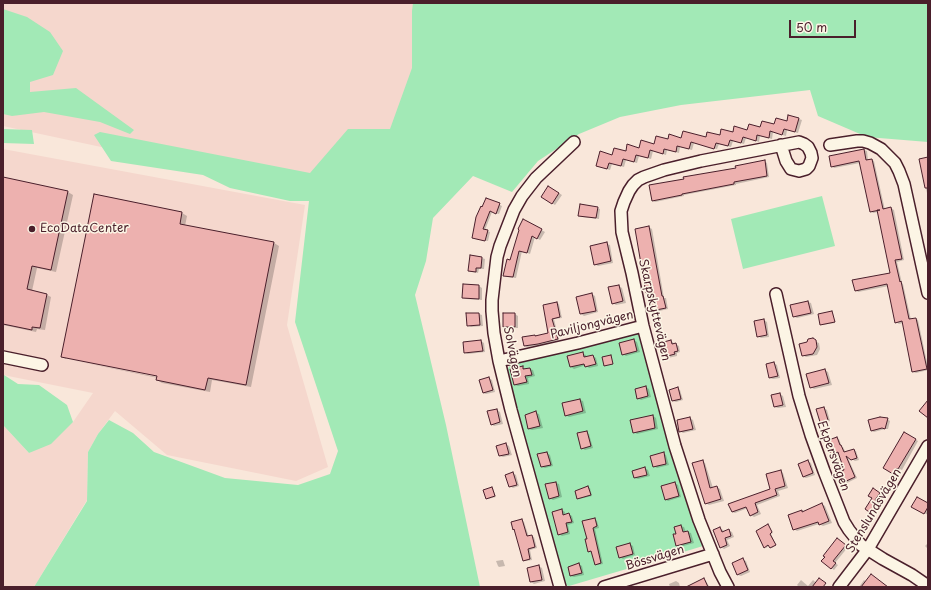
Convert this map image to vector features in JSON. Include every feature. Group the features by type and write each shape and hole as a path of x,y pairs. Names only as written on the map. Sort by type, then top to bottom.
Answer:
{"street":[{"path":"830,145 863,141 881,149 895,163 904,184 928,293"},
{"name":"Solvägen","path":"560,587 499,362 494,333 492,300 497,257 502,238 514,210 522,196 536,178 574,142"},
{"name":"Skarpskyttevägen","path":"728,587 712,554 699,520 675,446 643,326 622,232 621,211 633,185 644,177 664,170 701,161 782,145"},
{"name":"Ekpersvägen","path":"776,294 799,396 821,464 844,522 858,542 928,586"},
{"name":"Paviljongvägen","path":"499,362 643,326"},
{"path":"3,357 42,365"},
{"name":"Stenslundsvägen","path":"839,587 868,549 928,446"},
{"name":"Bössvägen","path":"604,587 712,554"}],"shaded area":[{"path":"3,3 429,3 377,206 3,126"},
{"path":"3,149 305,205 287,325 328,467 296,481 167,455 115,411 98,434 88,452 87,500 34,587 3,587 3,425 29,453 73,422 93,393 3,375"}],"green space":[{"path":"413,3 928,3 928,142 867,137 818,116 810,90 681,105 620,117 579,134 538,161 512,192 473,176 433,218 426,261 415,295 446,425 480,587 34,587 87,501 88,452 98,434 109,420 133,433 154,452 225,478 298,485 330,474 338,451 295,322 309,201 290,201 230,188 203,175 111,161 94,135 100,132 310,173 348,129 390,129 412,68"},
{"path":"3,9 27,17 50,32 63,51 53,75 30,82 30,92 76,88 134,130 130,134 100,122 44,112 12,116 3,114"},
{"path":"3,129 32,130 34,144 3,143"},
{"path":"822,196 835,246 743,269 731,219"},
{"path":"635,332 641,336 658,406 674,461 703,546 569,586 564,585 507,370 511,364"},
{"path":"3,375 18,384 39,385 67,405 73,422 51,444 29,453 3,425"}],"building":[{"path":"788,115 799,118 795,132 784,129 782,135 770,131 769,138 757,135 756,141 743,137 741,143 730,140 728,146 716,143 714,149 691,142 689,149 677,146 676,152 664,149 663,154 650,150 648,158 636,155 634,162 623,159 621,166 609,163 607,169 596,166 600,151 612,155 614,148 626,151 627,144 639,148 641,140 654,144 656,136 668,139 669,134 681,138 683,131 706,137 707,132 720,135 721,129 733,132 734,126 747,130 749,124 760,127 762,121 774,124 776,118 787,121"},
{"path":"864,149 866,160 872,159 883,209 891,207 902,259 895,260 909,319 916,318 927,369 912,372 902,321 895,323 887,284 855,291 852,280 890,273 877,211 870,212 859,161 831,167 829,156"},
{"path":"928,157 928,188 925,188 919,159"},
{"path":"765,160 767,176 652,201 649,185 684,179 683,177 736,168 735,166"},
{"name":"EcoDataCenter","path":"3,177 68,191 51,270 32,266 27,289 47,294 40,328 32,327 32,330 3,324"},
{"path":"548,186 559,193 552,204 541,197"},
{"path":"94,194 182,212 180,224 274,242 246,385 208,378 205,390 156,380 157,376 61,357"},
{"path":"486,198 500,203 496,214 490,211 483,229 488,230 485,241 472,238 476,217"},
{"path":"580,204 598,207 596,218 578,216"},
{"path":"523,219 542,229 537,239 532,236 527,253 519,251 513,277 503,276 507,259 510,260 519,230 518,229"},
{"path":"649,226 662,296 666,308 651,311 648,293 646,293 635,229"},
{"path":"607,242 611,261 594,265 590,246"},
{"path":"470,255 482,257 481,268 476,268 476,272 468,271"},
{"path":"463,284 479,285 479,299 462,298"},
{"path":"619,285 623,301 612,304 608,287"},
{"path":"592,293 596,311 580,314 576,297"},
{"path":"808,301 811,313 793,317 790,305"},
{"path":"557,302 560,317 552,319 558,339 524,346 522,337 548,333 543,305"},
{"path":"832,311 835,322 820,325 818,314"},
{"path":"466,313 479,313 480,325 467,326"},
{"path":"503,313 515,313 515,327 503,327"},
{"path":"764,319 767,335 757,337 754,321"},
{"path":"813,338 816,340 817,347 813,354 802,356 799,344 807,342 808,339"},
{"path":"634,339 637,351 622,355 619,343"},
{"path":"481,340 483,351 464,353 463,342"},
{"path":"671,340 672,344 676,343 678,351 674,352 675,354 664,357 660,343"},
{"path":"583,352 584,357 593,355 596,364 585,367 584,364 570,367 567,356"},
{"path":"611,355 613,364 604,366 602,357"},
{"path":"774,362 778,376 769,378 766,364"},
{"path":"523,366 523,369 530,368 532,375 525,376 527,382 514,385 510,369"},
{"path":"825,369 829,383 810,388 806,374"},
{"path":"489,377 493,390 483,393 479,380"},
{"path":"646,386 648,396 637,399 635,389"},
{"path":"678,387 681,399 672,401 669,390"},
{"path":"780,393 783,405 774,407 771,395"},
{"path":"580,399 583,411 565,416 562,403"},
{"path":"928,400 928,418 919,411"},
{"path":"824,407 828,420 820,422 816,409"},
{"path":"497,409 500,422 491,425 487,411"},
{"path":"536,411 540,426 528,429 525,415"},
{"path":"653,415 655,428 633,433 630,420"},
{"path":"690,417 693,429 679,432 677,420"},
{"path":"880,417 888,418 885,429 882,428 871,431 868,420"},
{"path":"587,431 591,446 581,449 577,433"},
{"path":"904,432 916,439 898,469 897,468 893,474 883,468"},
{"path":"837,437 844,452 854,449 857,458 851,460 846,456 855,477 842,483 838,473 844,470 838,452 831,455 826,441"},
{"path":"506,443 509,454 499,456 496,446"},
{"path":"547,452 551,465 541,467 537,454"},
{"path":"664,452 666,464 653,467 650,456"},
{"path":"703,460 710,488 717,486 721,499 705,504 692,463"},
{"path":"808,460 813,473 803,477 798,464"},
{"path":"645,467 647,475 634,478 632,471"},
{"path":"781,470 785,486 775,489 777,495 755,503 758,512 750,516 746,507 732,512 728,504 770,489 766,474"},
{"path":"513,472 517,485 509,487 505,475"},
{"path":"556,482 559,496 549,499 545,484"},
{"path":"675,482 679,496 665,500 661,486"},
{"path":"588,486 591,495 577,499 575,491"},
{"path":"492,487 495,496 486,499 483,490"},
{"path":"873,488 880,493 875,500 879,503 872,514 865,509 872,498 868,496"},
{"path":"917,497 928,503 928,507 924,514 911,507"},
{"path":"822,503 829,521 819,525 818,522 793,530 788,515 802,510 802,512"},
{"path":"562,509 563,515 569,513 572,522 566,523 568,532 558,535 552,512"},
{"path":"595,518 597,526 593,528 601,563 595,565 591,551 588,552 585,539 587,539 582,521"},
{"path":"522,519 527,536 532,535 535,547 528,549 530,559 523,561 511,522"},
{"path":"768,524 772,532 770,534 776,545 770,548 768,545 764,548 756,531"},
{"path":"681,525 683,532 688,531 691,542 676,546 673,534 676,534 674,527"},
{"path":"720,527 722,532 729,529 731,536 725,538 727,545 720,548 713,530"},
{"path":"837,538 846,545 833,561 836,563 831,569 821,561 825,557 823,556"},
{"path":"630,543 633,554 619,558 616,547"},
{"path":"743,558 748,570 737,575 732,563"},
{"path":"579,563 582,573 570,576 568,567"},
{"path":"539,565 542,580 530,582 527,568"},
{"path":"871,574 888,587 861,587"},
{"path":"704,578 708,587 686,587"},
{"path":"819,578 826,583 823,587 812,587"}],"place":[{"name":"EcoDataCenter","path":"32,229"}]}
